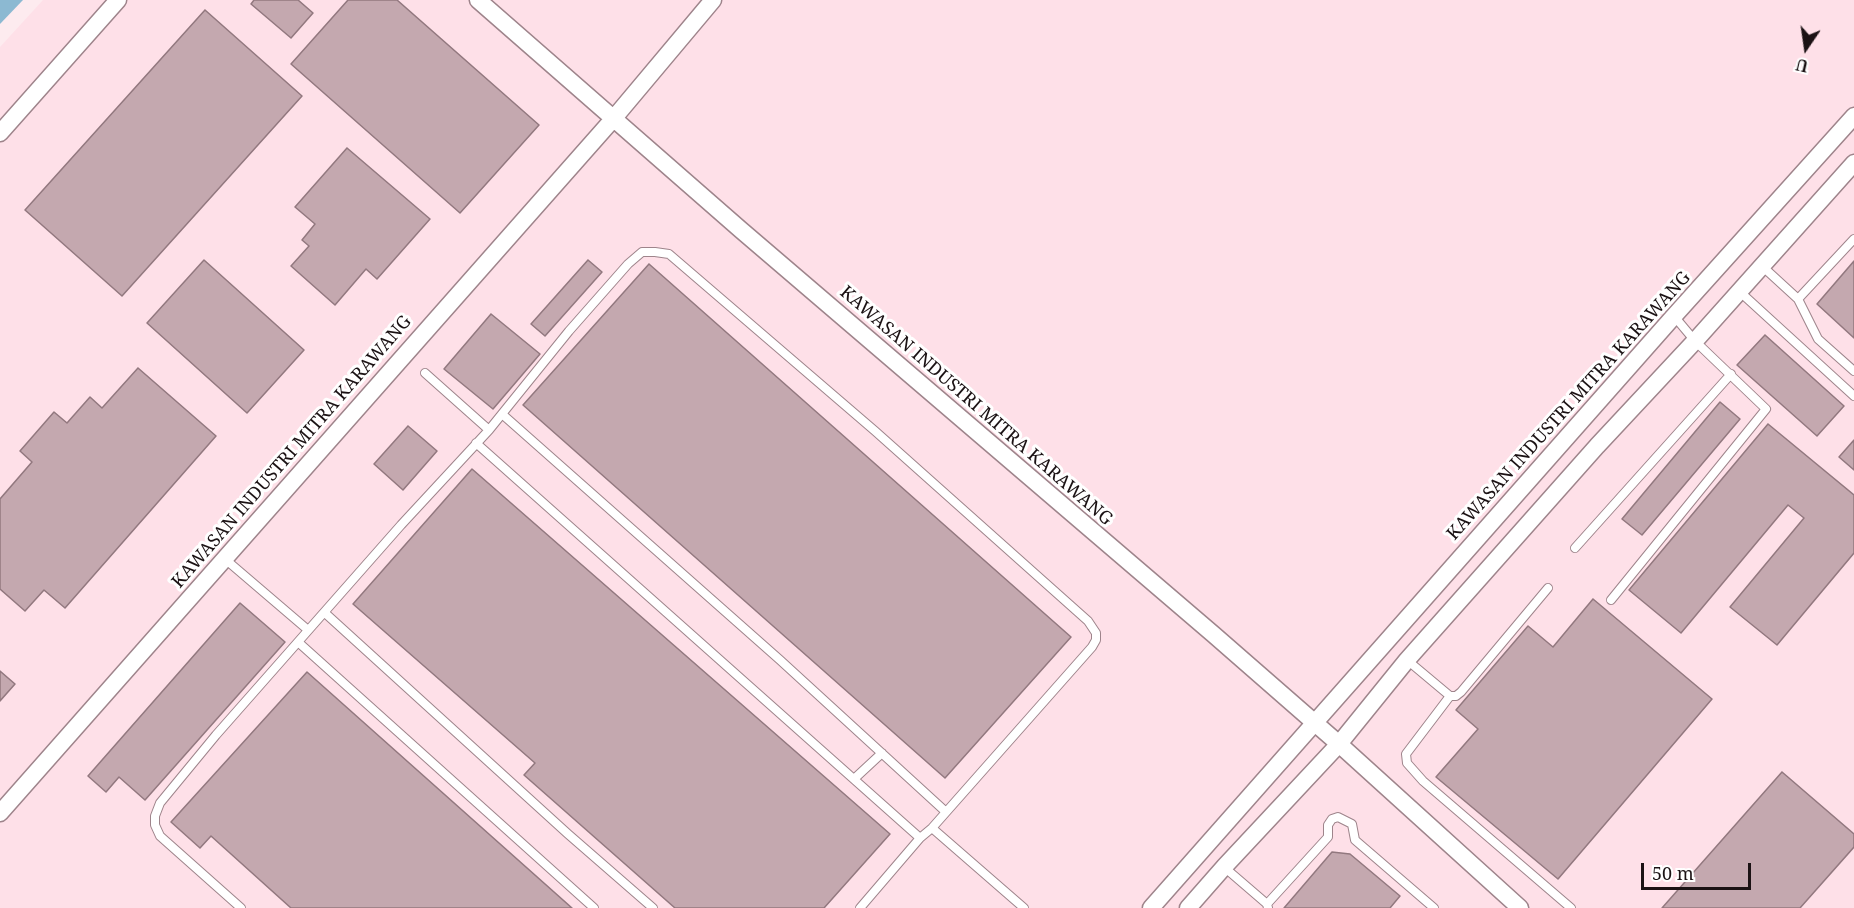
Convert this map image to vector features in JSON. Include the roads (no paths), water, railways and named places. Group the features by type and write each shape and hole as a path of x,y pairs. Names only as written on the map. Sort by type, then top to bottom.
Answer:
{"street":[{"path":"0,133 118,0"},
{"name":"KAWASAN INDUSTRI MITRA KARAWANG","path":"478,0 1314,723"},
{"name":"KAWASAN INDUSTRI MITRA KARAWANG","path":"0,813 614,118 713,0"},
{"name":"KAWASAN INDUSTRI MITRA KARAWANG","path":"1151,908 1674,316 1854,116"},
{"path":"1188,908 1339,744 1407,660 1597,446 1695,341 1854,163"},
{"path":"1314,723 1520,908"}],"lane":[{"path":"1798,299 1854,239"},
{"path":"241,908 160,836 154,825 155,816 167,793 400,525 489,430 569,331 628,264 642,252 669,254 875,431 1088,621 1096,633 1096,640 1092,647 860,908"},
{"path":"1762,266 1798,299 1818,339 1854,371"},
{"path":"1739,291 1854,396"},
{"path":"1611,600 1766,409 1695,341 1674,316"},
{"path":"425,373 489,430"},
{"path":"1575,548 1731,374"},
{"path":"502,414 780,660 946,812"},
{"path":"476,442 920,838"},
{"path":"225,559 308,630"},
{"path":"1407,660 1450,696 1456,696 1548,588"},
{"path":"325,613 568,834 653,908"},
{"path":"298,642 594,908"},
{"path":"1450,696 1406,754 1407,763 1423,781 1571,908"},
{"path":"855,779 882,753"},
{"path":"1224,867 1268,906 1328,837 1328,825 1332,819 1338,817 1352,824 1355,840 1434,908"},
{"path":"932,828 1024,908"}],"water":[{"path":"0,0 23,0 0,24"}]}
